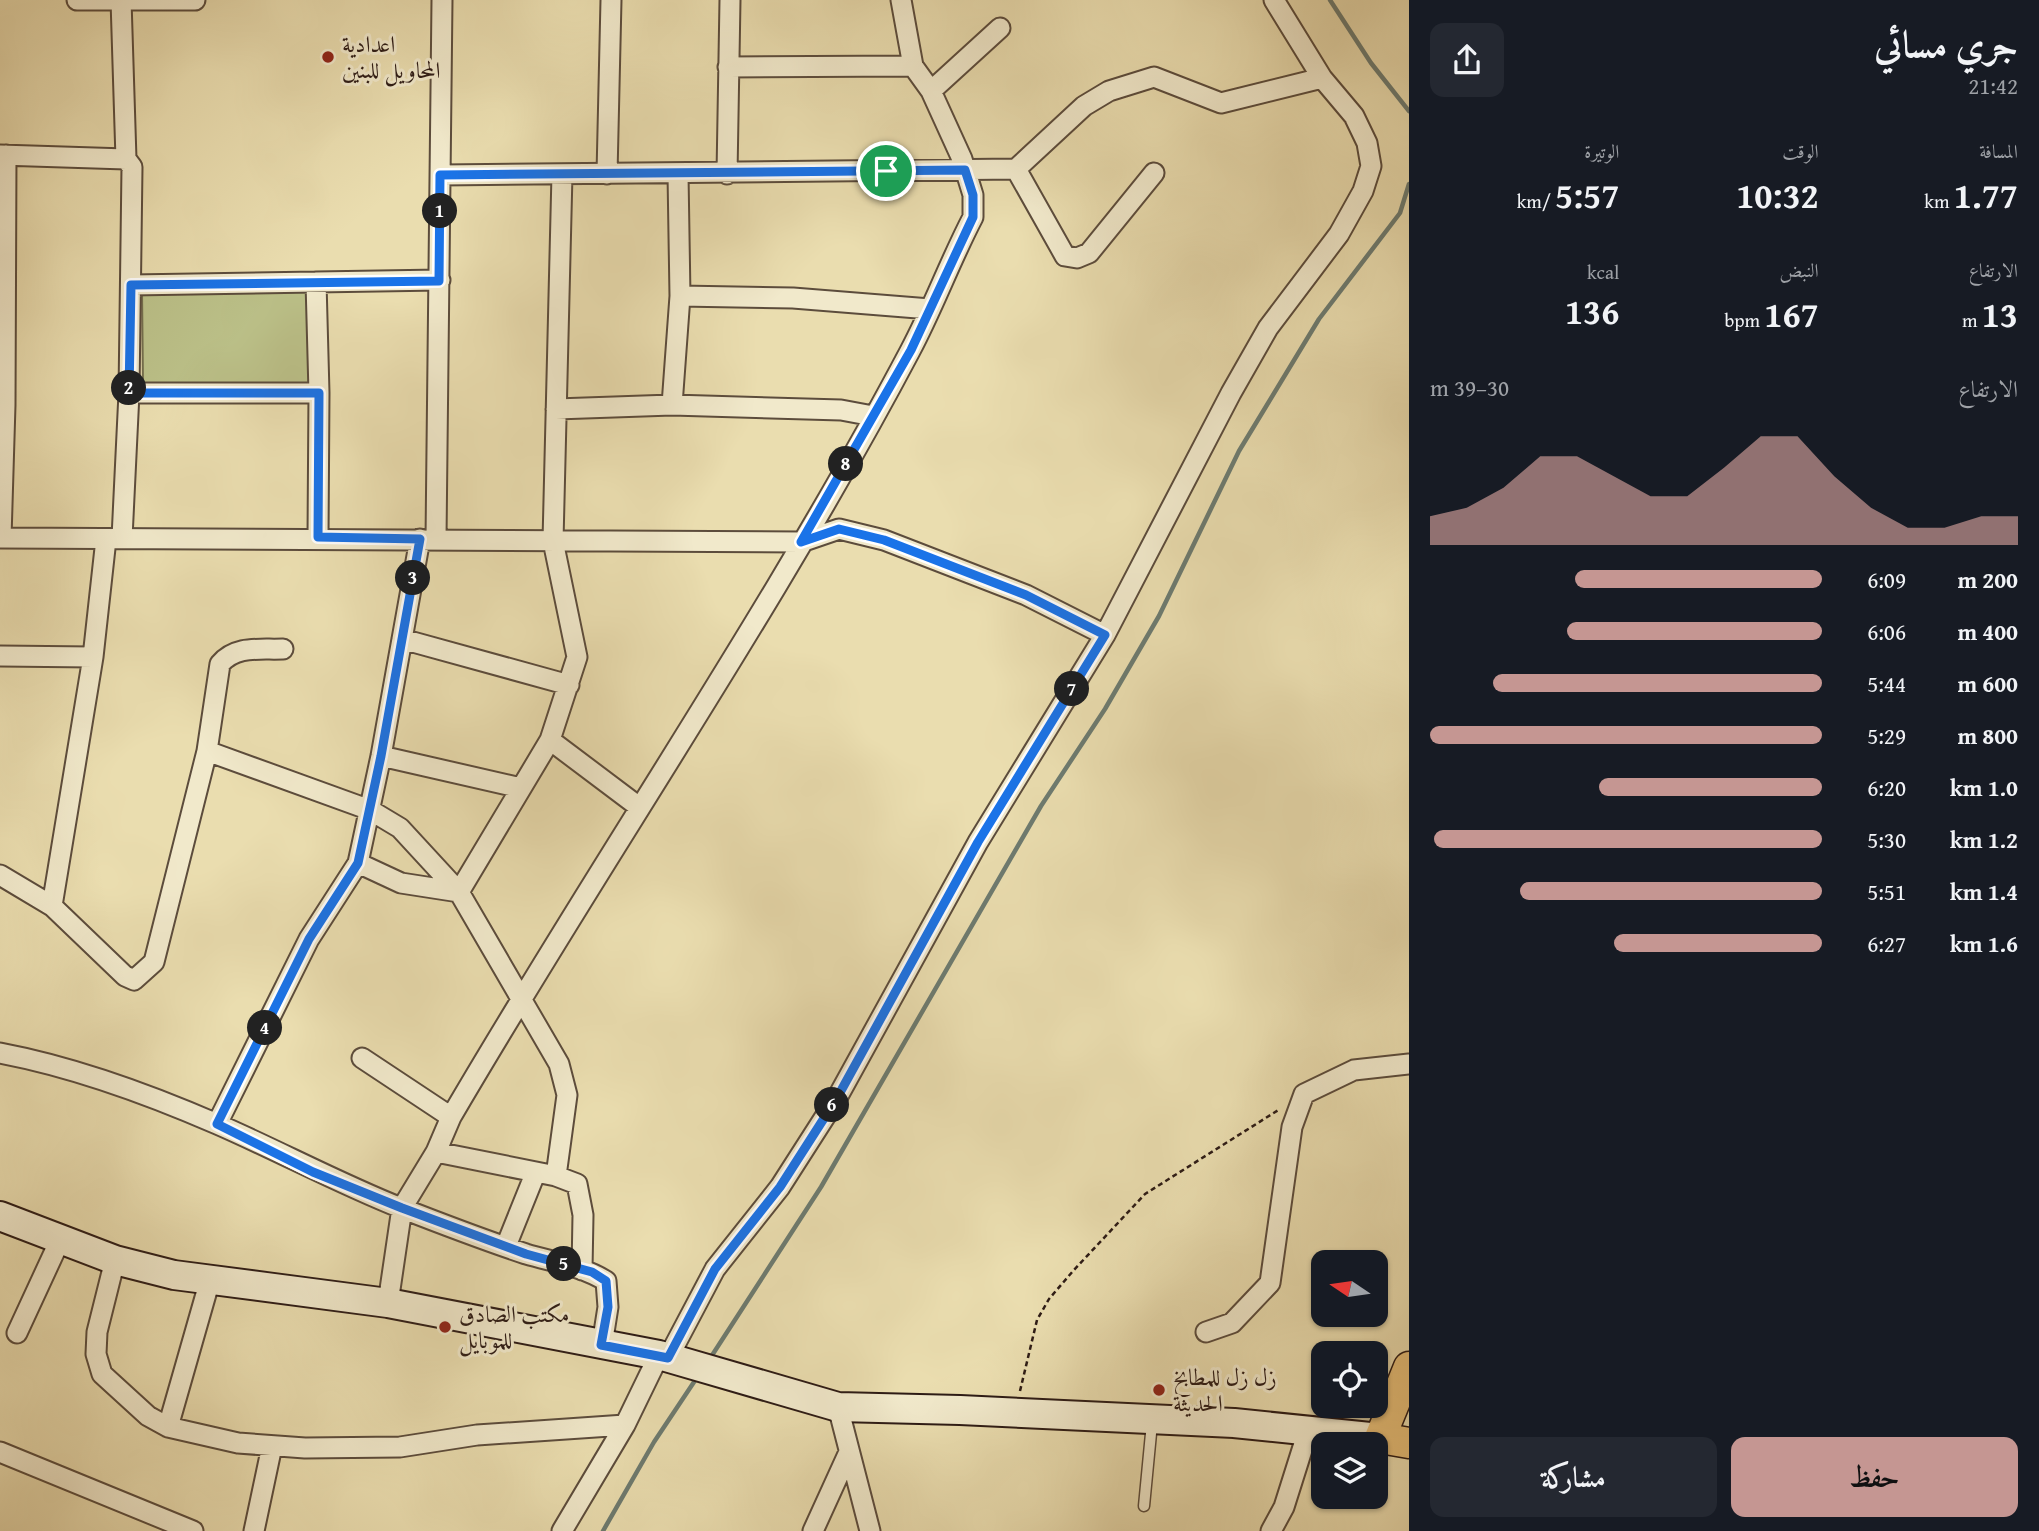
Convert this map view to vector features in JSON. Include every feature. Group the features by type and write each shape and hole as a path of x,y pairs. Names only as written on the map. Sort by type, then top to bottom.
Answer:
{"main road":[{"path":"1394,1441 1409,1367"}],"street":[{"path":"77,0 195,0"},
{"path":"217,1124 309,939 358,863 402,639 428,539 439,281 442,0"},
{"path":"607,174 611,0"},
{"path":"727,174 730,0"},
{"path":"388,1303 402,1208 436,1153 451,1117 801,542 930,310 973,217 973,195 965,170 931,91 913,66 901,0"},
{"path":"562,1531 625,1425 671,1359 715,1269 780,1187 837,1098 978,842 1105,635 1256,350 1293,292 1339,234 1363,191 1371,166 1367,143 1354,116 1322,78 1274,0"},
{"path":"52,906 114,538 129,393 133,192 132,167 126,159 121,1"},
{"path":"931,91 1000,28"},
{"path":"728,67 913,66"},
{"path":"440,175 1016,169 1084,106 1109,91 1154,77 1221,103 1322,78"},
{"path":"126,159 3,155 0,538 318,537 801,542 839,529 884,540 1026,595 1105,635"},
{"path":"1016,169 1054,241 1065,256 1077,258 1090,253 1154,173"},
{"path":"459,892 550,740 577,657 553,541 562,174"},
{"path":"672,405 680,296 678,174"},
{"path":"131,285 439,281"},
{"path":"316,282 319,393 318,537"},
{"path":"680,296 793,298 930,310"},
{"path":"129,393 319,393"},
{"path":"556,409 672,405 841,410 873,416"},
{"path":"402,639 569,685"},
{"path":"0,874 52,906 125,976 135,981 153,962 207,751 220,664 228,654 239,650 283,649"},
{"path":"0,656 93,657"},
{"path":"550,740 639,807"},
{"path":"207,751 370,810 400,828 459,892 559,1064 567,1095 556,1177"},
{"path":"381,756 521,788"},
{"path":"358,863 401,883 459,892"},
{"path":"0,1053 51,1064 217,1124 313,1172 402,1208 582,1270 606,1281 608,1307 601,1345"},
{"path":"362,1058 451,1117"},
{"path":"1206,1332 1232,1323 1270,1283 1292,1127 1304,1094 1354,1070 1409,1064"},
{"path":"436,1153 556,1177 577,1184 580,1195 582,1270"},
{"path":"506,1246 535,1174"},
{"path":"0,1216 115,1261 210,1280 388,1303 671,1359 838,1407 1234,1423 1394,1441"},
{"path":"17,1333 60,1240"},
{"path":"115,1261 97,1332 96,1354 102,1374 148,1416 168,1427 238,1443 272,1446 400,1447 477,1435 625,1425"},
{"path":"168,1427 210,1280"},
{"path":"838,1407 870,1531"},
{"path":"1271,1531 1284,1507 1308,1431"},
{"path":"254,1531 272,1446"},
{"path":"0,1452 193,1531"},
{"path":"813,1531 849,1452"}],"lane":[{"path":"1144,1506 1153,1420"}],"path":[{"path":"1019,1414 1020,1383 1037,1320 1049,1300 1073,1271 1145,1194 1304,1094"}],"green space":[{"path":"311,290 312,384 143,385 142,292"}],"waterway":[{"path":"1330,0 1371,63 1409,111"},
{"path":"709,1360 821,1187 1041,806 1105,709 1159,616 1239,451 1319,319 1400,213 1409,184"},
{"path":"603,1531 654,1442 698,1376"}],"place":[{"name":"اعدادية المحاويل للبنين","path":"328,57"},
{"name":"مكتب الصادق للموبايل","path":"445,1327"},
{"name":"زل زل للمطابخ الحديثة","path":"1159,1390"}],"route":[{"path":"965,170 973,195 973,217 911,350 801,542 839,529 862,533 1026,595 1105,635 978,842 837,1098 780,1187 715,1269 668,1358 601,1345 608,1307 606,1281 592,1272 526,1254 402,1208 313,1172 217,1124 309,939 358,863 381,756 420,539 318,537 319,393 129,393 131,285 439,281 440,175 886,171 965,170"}]}
